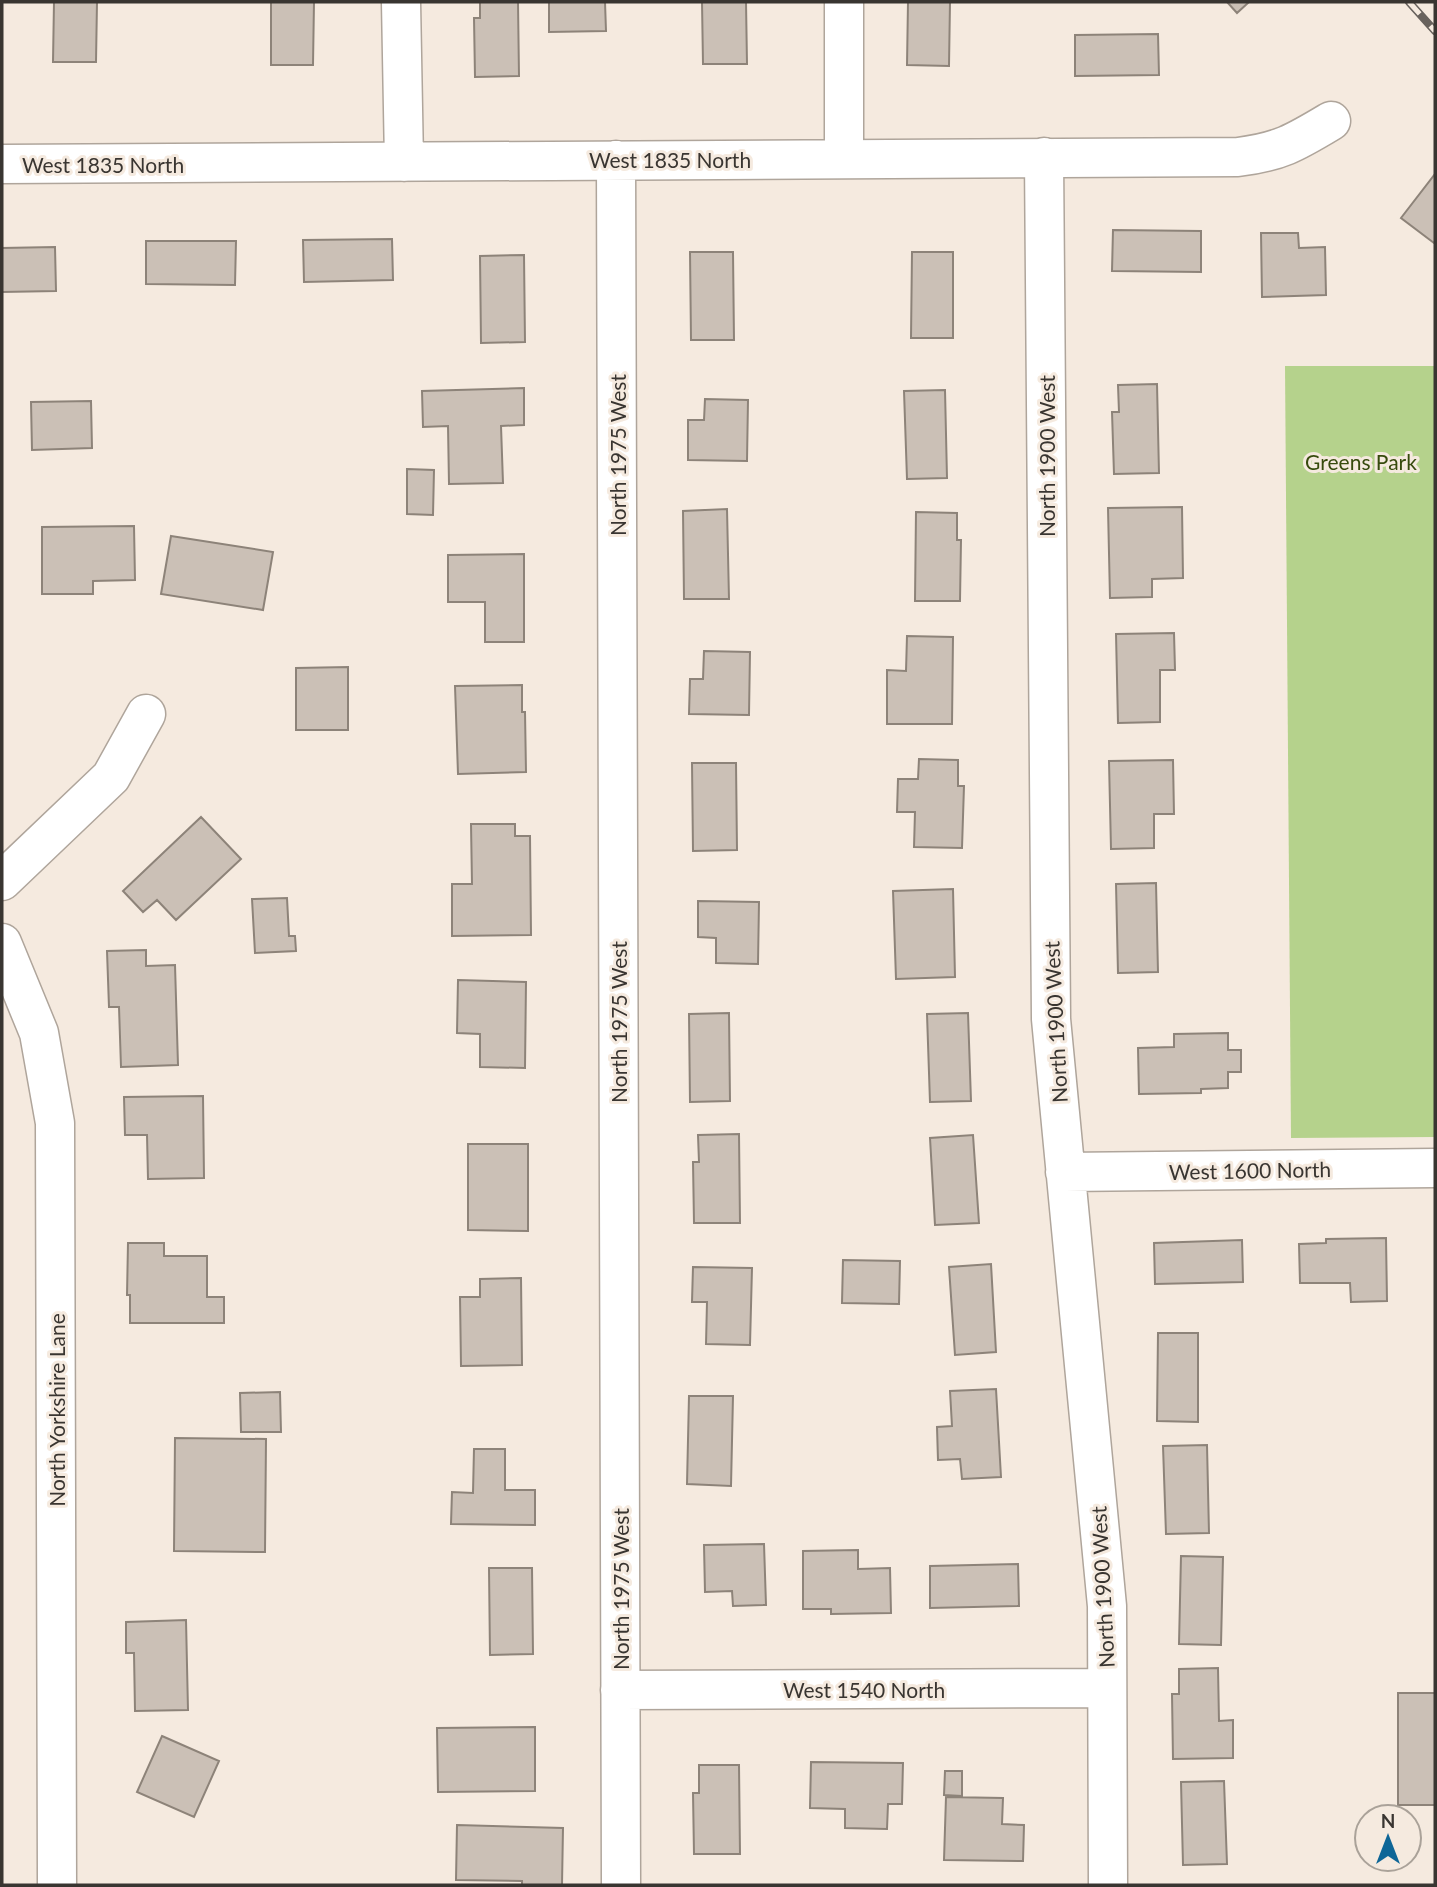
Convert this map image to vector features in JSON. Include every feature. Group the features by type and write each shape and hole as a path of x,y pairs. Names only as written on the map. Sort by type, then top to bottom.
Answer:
{"street":[{"path":"401,2 404,162"},
{"path":"844,2 844,158"},
{"name":"West 1835 North","path":"2,164 1238,157 1262,154 1293,144 1331,121"},
{"name":"North 1900 West","path":"1044,157 1051,1019 1107,1606 1108,1885"},
{"name":"North 1975 West","path":"616,159 621,1885"},
{"path":"2,881 111,777 146,714"},
{"name":"North Yorkshire Lane","path":"2,943 39,1034 55,1123 57,1885"},
{"name":"West 1600 North","path":"1065,1172 1435,1168"},
{"name":"West 1540 North","path":"620,1690 1107,1688"}],"green space":[{"name":"Greens Park","path":"1285,366 1435,366 1435,1137 1291,1138"}],"building":[{"path":"54,2 97,2 96,62 53,62"},
{"path":"271,2 314,2 313,65 271,65"},
{"path":"480,2 518,2 519,76 475,77 474,18 480,18"},
{"path":"549,2 605,2 606,31 549,32"},
{"path":"702,2 746,2 747,64 703,64"},
{"path":"908,2 950,2 949,66 907,65"},
{"path":"1227,2 1249,2 1237,13"},
{"path":"1158,34 1159,75 1075,76 1075,35"},
{"path":"1435,174 1435,241 1434,243 1401,218"},
{"path":"1113,230 1201,231 1201,272 1112,271"},
{"path":"1261,233 1298,233 1299,248 1325,247 1326,295 1262,297"},
{"path":"392,239 393,280 304,282 303,240"},
{"path":"146,241 236,241 235,285 146,284"},
{"path":"55,247 56,291 2,292 2,248"},
{"path":"690,252 733,252 734,340 691,340"},
{"path":"912,252 953,252 953,338 911,338"},
{"path":"524,255 525,342 481,343 480,256"},
{"path":"1157,384 1159,473 1114,474 1112,412 1119,412 1118,385"},
{"path":"524,388 524,425 501,426 503,483 449,484 448,426 423,427 422,391"},
{"path":"945,390 947,478 907,479 904,391"},
{"path":"705,399 748,400 747,461 688,460 688,420 704,420"},
{"path":"91,401 92,448 32,450 31,402"},
{"path":"407,469 434,470 433,515 407,514"},
{"path":"1182,507 1183,578 1152,579 1152,597 1110,598 1108,508"},
{"path":"727,509 729,599 684,599 683,511"},
{"path":"916,512 957,513 957,540 961,540 960,601 915,601"},
{"path":"134,526 135,580 93,581 93,594 42,594 42,527"},
{"path":"171,536 273,552 263,610 161,594"},
{"path":"524,554 524,642 485,642 485,602 448,602 448,555"},
{"path":"1174,633 1175,670 1160,670 1160,722 1118,723 1116,634"},
{"path":"907,636 953,637 952,724 887,724 887,670 906,671"},
{"path":"704,651 750,652 749,715 689,714 690,679 703,679"},
{"path":"348,667 348,730 296,730 296,668"},
{"path":"522,685 526,772 458,774 455,686"},
{"path":"919,759 958,760 958,786 964,786 962,848 914,847 915,812 897,812 898,779 918,779"},
{"path":"1173,760 1174,814 1154,814 1154,848 1111,849 1109,761"},
{"path":"692,763 736,763 737,850 693,851"},
{"path":"201,817 241,859 176,920 157,900 143,912 123,891"},
{"path":"471,824 515,824 515,836 530,836 531,935 452,936 452,884 472,884"},
{"path":"1156,883 1158,972 1118,973 1116,884"},
{"path":"953,889 955,977 896,979 893,891"},
{"path":"287,898 289,936 295,936 296,951 255,953 252,899"},
{"path":"698,901 759,902 758,964 716,963 716,938 698,937"},
{"path":"146,950 146,966 175,965 178,1065 121,1067 119,1007 109,1007 107,951"},
{"path":"458,980 526,982 525,1068 480,1067 480,1034 457,1033"},
{"path":"729,1013 730,1101 690,1102 689,1014"},
{"path":"968,1013 971,1101 930,1102 927,1014"},
{"path":"1228,1033 1228,1050 1241,1050 1241,1072 1228,1072 1228,1088 1201,1089 1201,1093 1139,1094 1138,1048 1174,1047 1174,1034"},
{"path":"203,1096 204,1178 148,1179 147,1135 125,1135 124,1097"},
{"path":"739,1134 740,1223 694,1223 693,1162 699,1162 698,1135"},
{"path":"973,1135 979,1223 935,1225 930,1138"},
{"path":"468,1144 528,1144 528,1231 468,1230"},
{"path":"1386,1238 1387,1301 1351,1302 1350,1283 1300,1283 1299,1244 1326,1243 1326,1239"},
{"path":"1242,1240 1243,1282 1155,1284 1154,1243"},
{"path":"128,1243 164,1243 164,1256 207,1256 207,1297 224,1297 224,1323 130,1323 130,1295 127,1295"},
{"path":"843,1260 900,1261 899,1304 842,1303"},
{"path":"991,1264 996,1352 955,1355 949,1267"},
{"path":"693,1267 752,1268 750,1345 706,1344 707,1302 692,1302"},
{"path":"521,1278 522,1365 461,1366 460,1297 480,1297 480,1279"},
{"path":"1158,1333 1198,1333 1198,1422 1157,1421"},
{"path":"996,1389 1001,1477 962,1479 960,1459 938,1460 937,1427 952,1426 950,1391"},
{"path":"280,1392 281,1432 241,1432 240,1393"},
{"path":"689,1396 733,1396 731,1486 687,1484"},
{"path":"175,1438 266,1439 265,1552 174,1551"},
{"path":"1207,1445 1209,1533 1166,1534 1163,1446"},
{"path":"474,1449 505,1449 505,1490 535,1490 535,1525 451,1524 452,1492 473,1493"},
{"path":"764,1544 766,1605 733,1606 732,1591 705,1592 704,1545"},
{"path":"858,1550 858,1569 890,1568 891,1613 831,1614 831,1609 803,1609 803,1551"},
{"path":"1181,1556 1223,1557 1221,1645 1179,1644"},
{"path":"1018,1564 1019,1606 930,1608 930,1566"},
{"path":"489,1568 532,1568 533,1654 490,1655"},
{"path":"186,1620 188,1710 135,1711 134,1653 126,1653 126,1622"},
{"path":"1218,1668 1219,1721 1233,1720 1233,1758 1173,1759 1172,1694 1179,1694 1179,1669"},
{"path":"1398,1693 1435,1693 1435,1805 1398,1803"},
{"path":"535,1727 535,1791 438,1792 437,1728"},
{"path":"162,1736 219,1761 194,1817 137,1792"},
{"path":"811,1762 903,1763 902,1804 888,1804 887,1829 845,1828 845,1809 810,1808"},
{"path":"699,1765 739,1765 740,1854 694,1854 693,1793 699,1793"},
{"path":"945,1771 962,1771 962,1796 944,1795"},
{"path":"1224,1781 1227,1864 1183,1865 1181,1782"},
{"path":"946,1797 1003,1798 1002,1824 1024,1825 1023,1861 944,1860"},
{"path":"457,1825 563,1828 562,1885 522,1885 522,1881 456,1880"}],"railway":[{"path":"1409,2 1435,31"}]}
